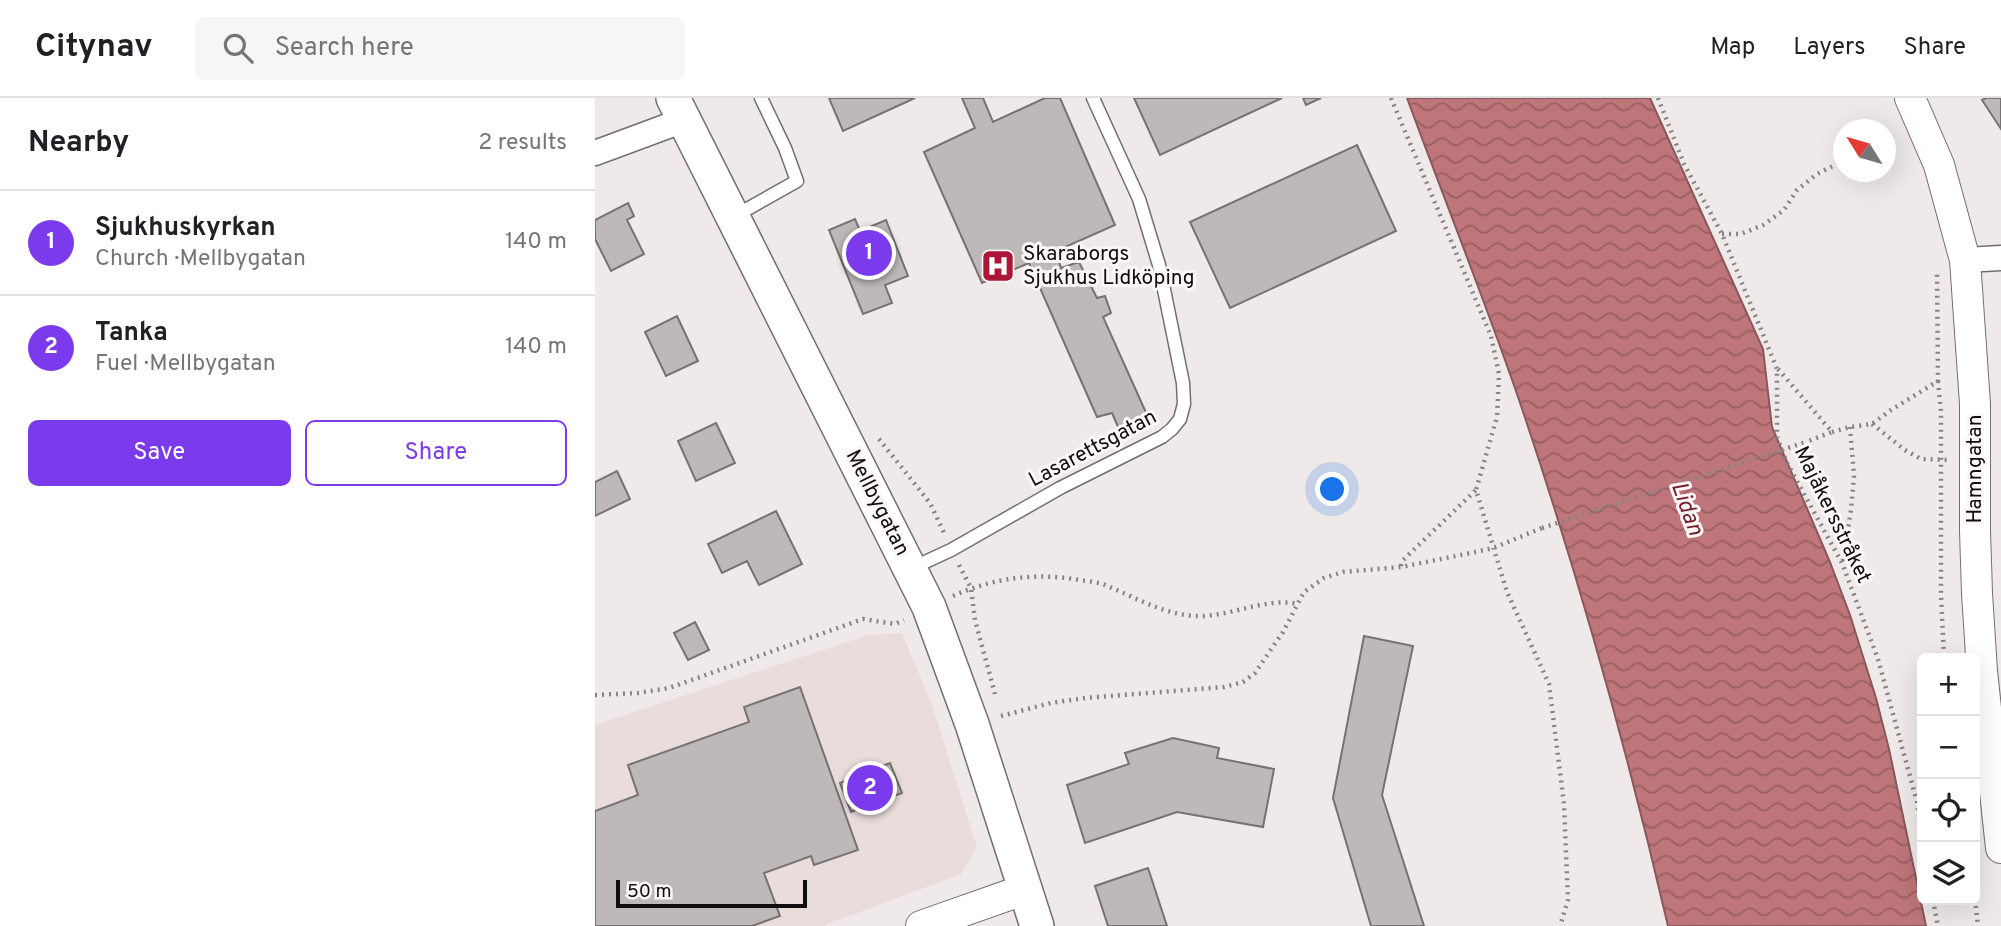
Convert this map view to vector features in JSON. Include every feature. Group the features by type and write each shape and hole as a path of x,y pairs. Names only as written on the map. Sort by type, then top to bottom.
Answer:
{"main road":[{"name":"Mellbygatan","path":"678,109 929,607 952,668 1037,926"}],"street":[{"name":"Hamngatan","path":"1910,98 1939,165 1963,251 1973,352 1977,593 1982,671 2001,848"},
{"path":"595,153 678,109"},
{"path":"1963,251 2001,258"},
{"path":"921,926 1026,889"}],"lane":[{"path":"732,217 797,181 785,148 761,98"},
{"name":"Lasarettsgatan","path":"910,569 951,550 1060,488 1162,437 1180,419 1184,404 1183,383 1159,265 1139,199 1093,98"}],"path":[{"path":"1391,98 1491,336 1499,374 1497,416 1476,490 1402,561 1401,566"},
{"name":"Majåkersstråket","path":"1658,98 1684,164 1722,234 1777,369 1777,437 1787,463 1842,562 1878,659 1917,802"},
{"path":"1722,234 1741,234 1763,225 1784,210 1797,190 1817,174 1833,167"},
{"path":"1944,653 1941,412 1936,276 1942,258 1963,251"},
{"path":"1777,369 1832,432"},
{"path":"1000,716 1051,703 1085,698 1224,687 1243,682 1255,673 1267,658 1304,592 1313,584 1343,572 1401,566 1493,548 1542,528 1832,432 1872,424 1938,381"},
{"path":"1872,424 1921,459 1975,460"},
{"path":"1842,562 1854,476 1850,427"},
{"path":"1476,490 1507,592 1549,684 1564,804 1568,900 1560,926"},
{"path":"1934,905 1938,926"},
{"path":"1976,905 1978,926"}],"shaded area":[{"path":"902,633 932,705 977,847 961,874 823,926 595,926 595,725 868,635"}],"water":[{"name":"Lidan","path":"1407,98 1650,98 1763,349 1772,427 1830,562 1876,698 1917,883 1917,905 1922,905 1926,926 1668,926 1635,791 1579,590 1503,354"}],"building":[{"path":"829,98 915,98 843,131"},
{"name":"Skaraborgs Sjukhus Lidköping","path":"962,98 983,98 993,122 1045,98 1060,98 1115,225 1056,251 1061,268 1079,262 1097,298 1105,296 1111,313 1103,317 1148,417 1119,429 1112,413 1097,417 1029,263 982,283 924,152 975,128"},
{"path":"1134,98 1282,98 1160,155"},
{"path":"1303,98 1321,98 1306,105"},
{"path":"2001,98 2001,129 1982,100"},
{"path":"1357,145 1396,231 1230,308 1190,222"},
{"path":"628,203 634,216 627,220 644,254 611,271 595,239 595,220"},
{"path":"855,219 860,231 886,220 908,276 885,285 892,303 863,314 829,230"},
{"path":"677,316 698,361 666,376 645,332"},
{"path":"716,423 735,463 696,481 678,441"},
{"path":"617,471 630,499 595,516 595,482"},
{"path":"776,511 802,564 759,585 747,561 722,573 708,544"},
{"path":"695,622 709,650 688,660 674,633"},
{"path":"1364,636 1413,646 1382,795 1424,926 1371,926 1333,798"},
{"path":"800,687 858,850 814,865 811,856 764,873 780,916 752,926 595,926 595,811 638,795 628,765 749,722 744,707"},
{"path":"1173,738 1219,748 1217,758 1274,769 1263,827 1177,812 1085,843 1067,785 1129,764 1125,753"},
{"path":"890,763 902,793 851,812 840,783"},
{"path":"1148,868 1167,926 1108,926 1095,886"}],"place":[{"name":"Sjukhuskyrkan","path":"869,253"},
{"name":"Skaraborgs Sjukhus Lidköping","path":"998,266"},
{"name":"Tanka","path":"870,788"}]}
